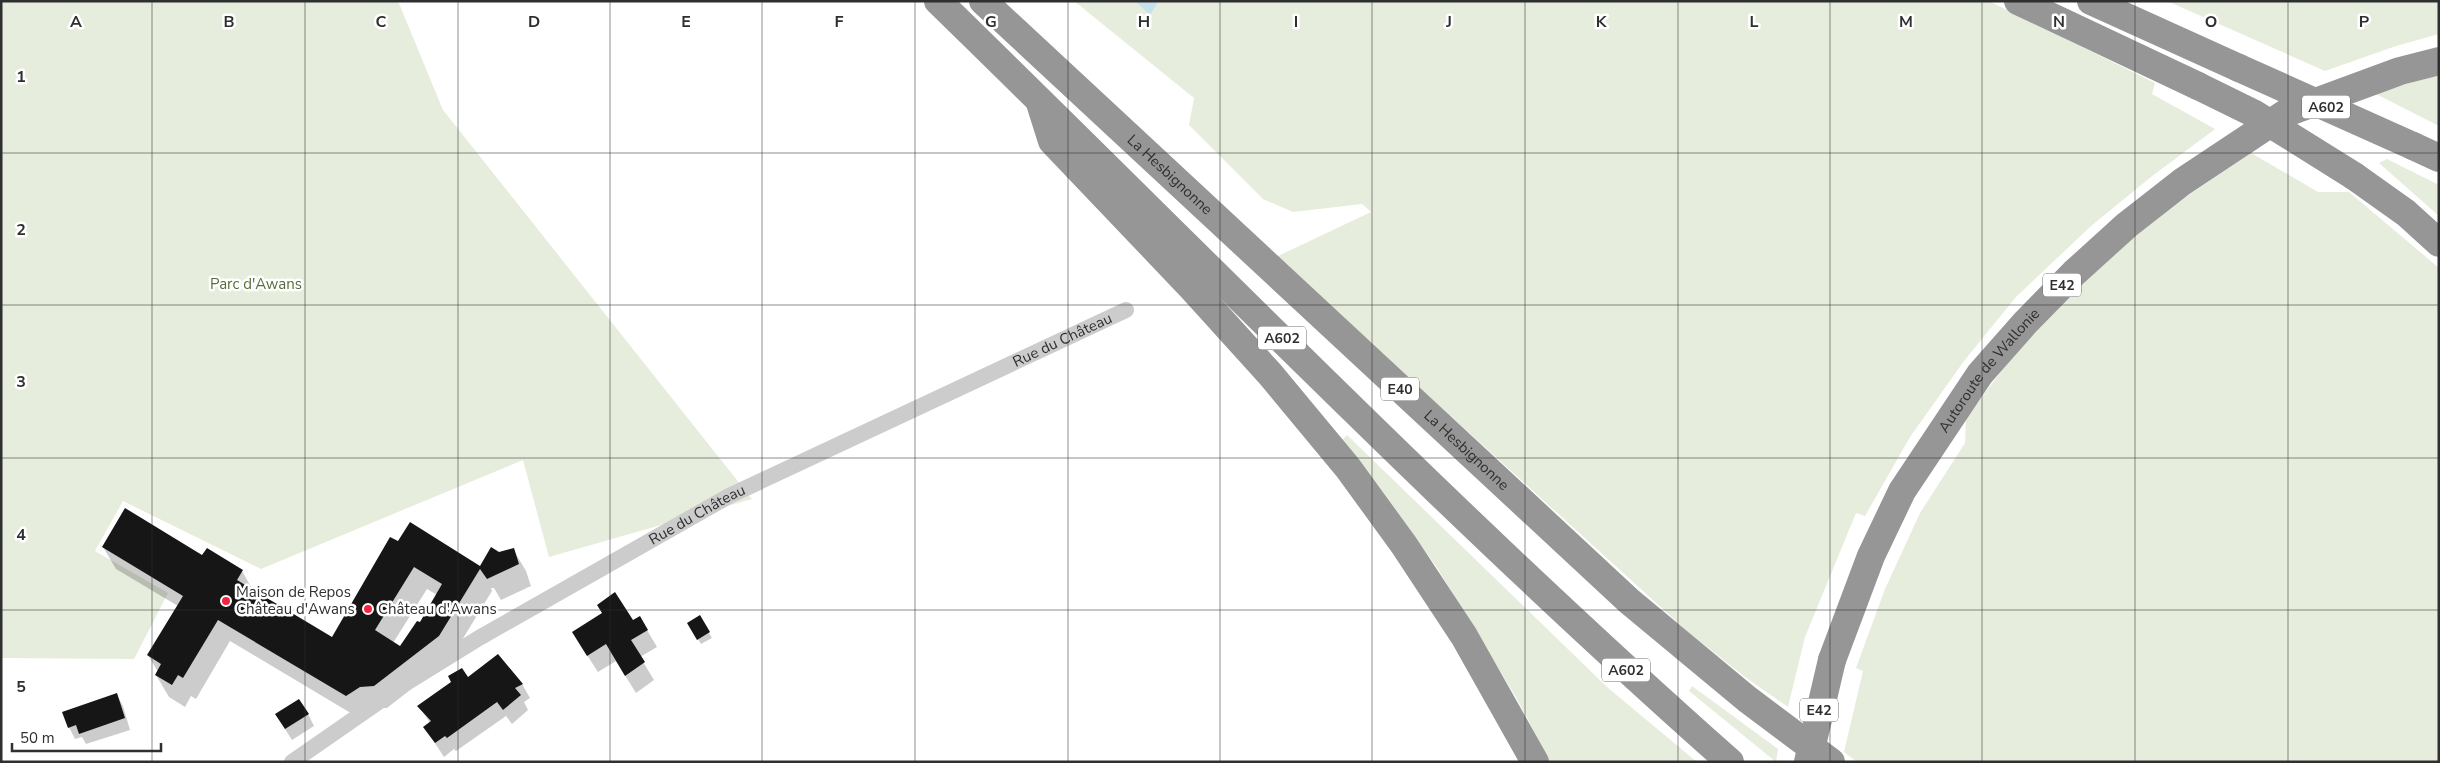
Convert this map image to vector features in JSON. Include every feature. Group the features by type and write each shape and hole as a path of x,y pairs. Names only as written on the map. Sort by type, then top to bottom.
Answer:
{"highway":[{"path":"938,1 1039,99 1052,141 1193,289 1270,374 1348,468 1404,545 1464,636 1535,762"},
{"name":"La Hesbignonne","path":"982,1 1629,601 1747,699 1831,762"},
{"path":"2018,1 2253,113 2354,176 2406,213 2439,243"},
{"name":"A602","path":"2091,1 2439,158"},
{"name":"Autoroute de Wallonie","path":"1808,762 1832,660 1871,556 1902,491 1980,374 2025,323 2074,273 2127,225 2182,182 2286,113 2400,71 2439,61"},
{"name":"A602","path":"1039,99 1478,531 1617,662 1730,762"}],"street":[{"name":"Rue du Château","path":"292,762 403,685 479,638 729,496 1126,310"}],"green space":[{"name":"Parc d'Awans","path":"1,1 398,1 443,110 752,499 549,557 523,460 261,569 123,501 95,551 168,593 134,659 1,658"},
{"path":"1074,1 1135,1 1150,14 1159,1 1989,1 2155,83 2152,94 2215,129 2151,177 2091,226 2016,297 1964,361 1910,437 1865,516 1856,513 1805,637 1788,707 1745,677 1687,631 1276,257 1371,212 1362,204 1293,212 1263,199 1189,125 1194,98"},
{"path":"2167,1 2439,1 2439,34 2396,46 2325,71"},
{"path":"2439,73 2439,126 2376,94"},
{"path":"2251,153 2318,192 2349,192 2439,268 2439,762 1857,762 1844,752 1863,671 1856,668 1885,589 1920,513 1965,443 1966,418 2025,340 2091,271 2165,211"},
{"path":"2387,159 2439,185 2439,216 2379,163"},
{"path":"1347,435 1607,687 1697,762 1550,762 1517,699 1436,566 1342,440"},
{"path":"1692,686 1778,749 1776,762 1689,691"}],"water":[{"path":"1135,1 1159,1 1150,15"}],"building":[{"path":"125,508 202,555 207,548 243,570 237,580 332,637 390,537 398,541 410,522 480,566 491,547 499,552 514,548 519,564 487,579 480,569 439,636 374,686 360,687 346,696 218,620 183,678 178,675 172,685 155,675 161,664 147,655 183,596 102,547","holes":["414,567 442,584 420,622 417,621 400,646 375,630"]},
{"path":"615,592 633,620 640,616 648,630 631,640 645,662 625,676 606,644 587,656 572,632 602,613 597,605"},
{"path":"700,615 710,632 697,640 687,623"},
{"path":"498,654 523,684 515,688 521,695 503,710 497,702 447,738 445,736 435,743 423,727 431,721 417,706 451,682 448,676 462,668 468,677"},
{"path":"117,693 125,718 79,734 76,725 68,728 62,712"},
{"path":"299,699 309,714 285,729 275,714"}],"place":[{"name":"Maison de Repos Château d'Awans","path":"226,601"},
{"name":"Château d'Awans","path":"368,609"}]}
